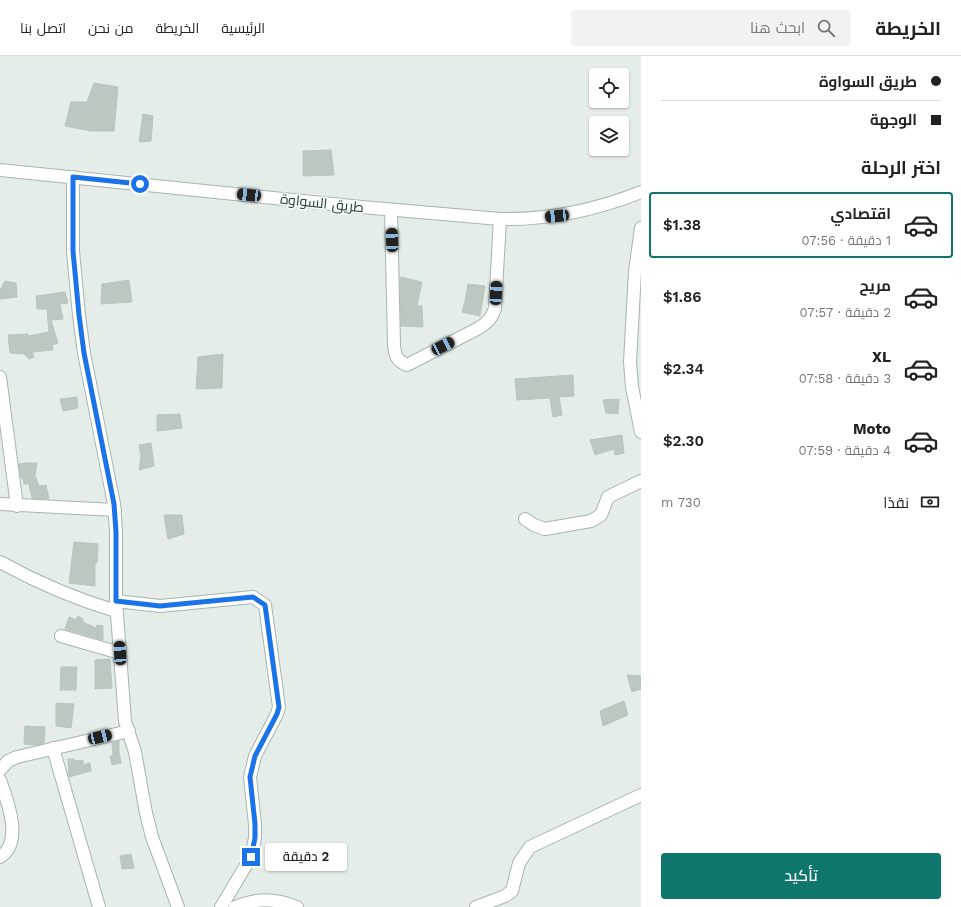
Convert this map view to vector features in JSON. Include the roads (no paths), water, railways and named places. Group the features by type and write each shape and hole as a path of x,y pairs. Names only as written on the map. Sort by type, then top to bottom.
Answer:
{"street":[{"name":"طريق السواوة","path":"0,170 391,210 500,219 530,219 577,213 615,202 641,192"},
{"path":"73,177 73,251 80,323 84,353 109,472 115,510 116,606 123,706 135,752 152,837 174,906"},
{"path":"391,210 394,350 399,362 407,365 479,328 493,316 495,308 500,219"},
{"path":"641,228 635,271 630,362 632,388 641,432"},
{"path":"0,377 17,506"},
{"path":"525,519 534,525 545,529 591,522 601,515 608,497 641,481"},
{"path":"0,504 115,510"},
{"path":"0,562 50,588 76,598 116,606 160,606 253,597 265,605 279,707 277,714 255,756 250,777 255,824 252,851 247,865 221,907"},
{"path":"61,636 120,653"},
{"path":"0,770 8,761 53,748 129,731"},
{"path":"53,748 99,907"},
{"path":"0,780 11,810 12,823 11,840 9,846 0,857"},
{"path":"476,907 505,896 512,891 520,863 530,847 641,794"},
{"path":"235,907 250,901 263,900 297,907"}]}
